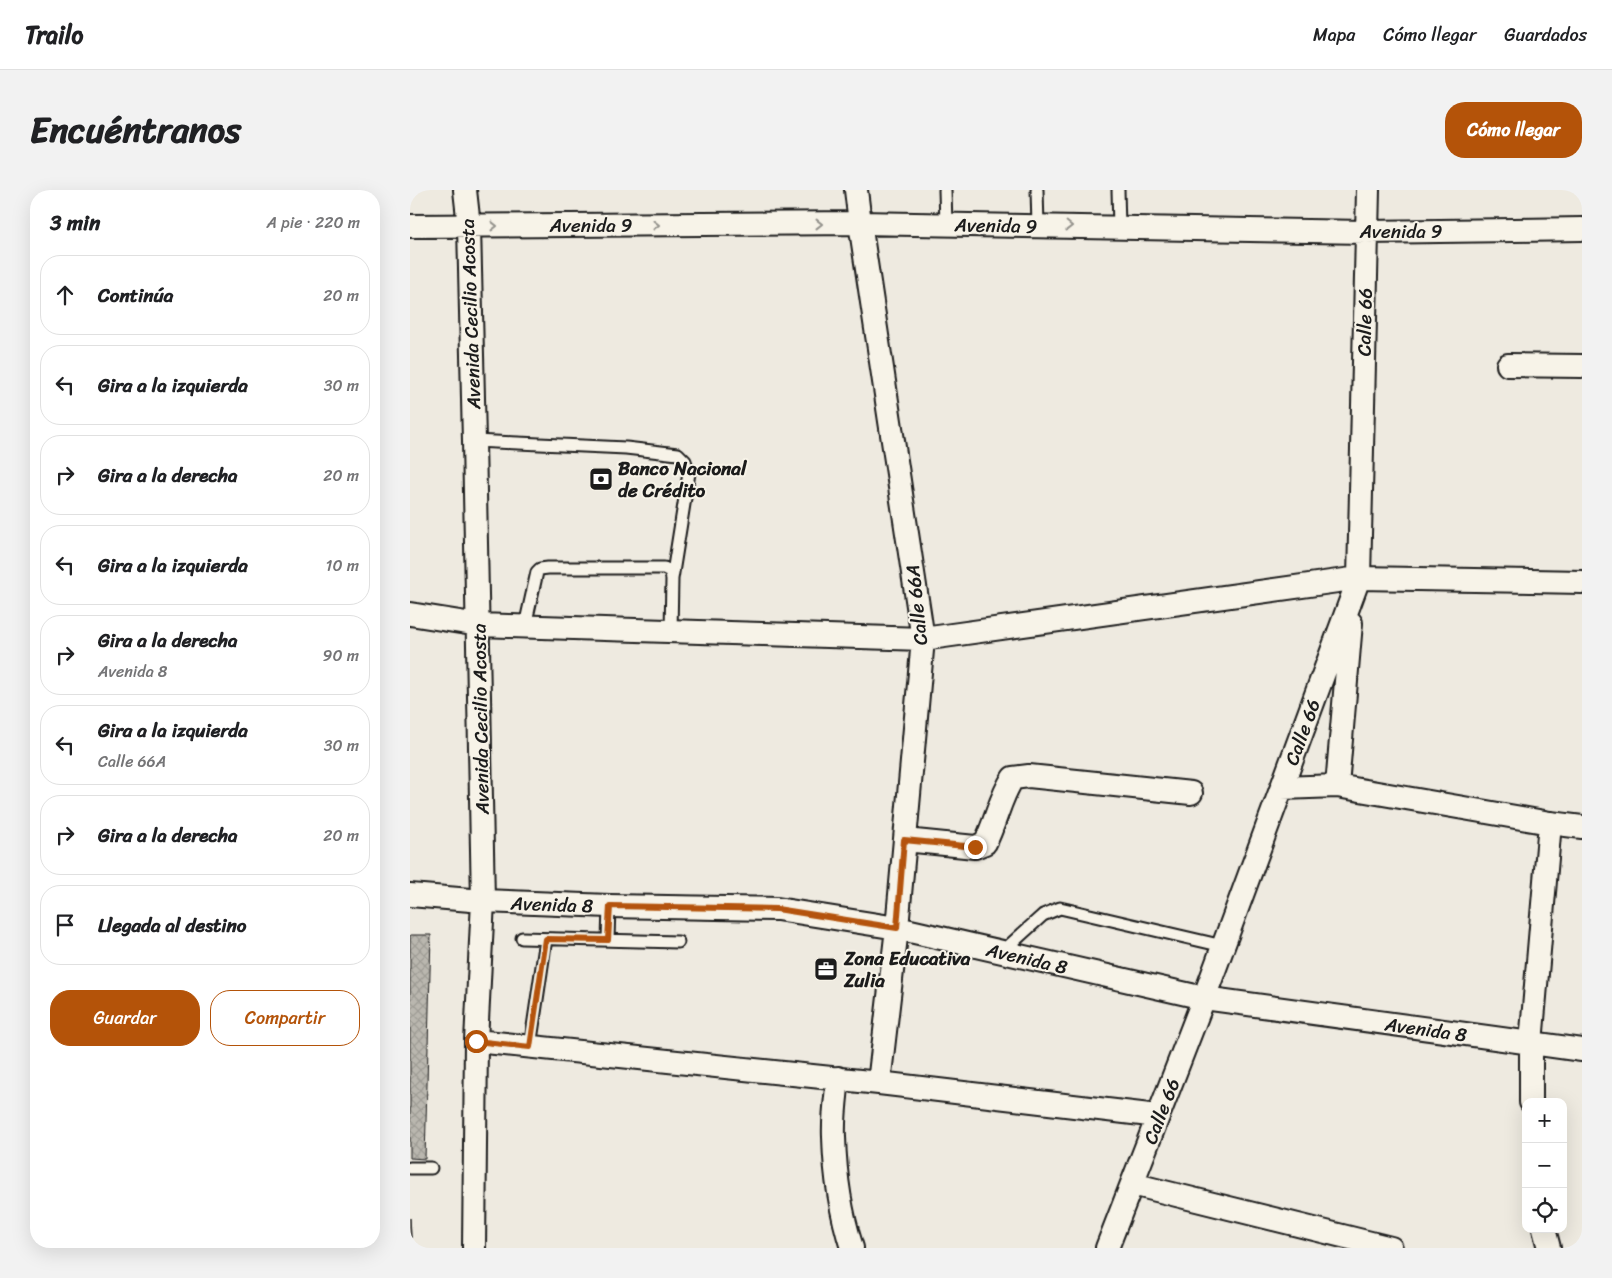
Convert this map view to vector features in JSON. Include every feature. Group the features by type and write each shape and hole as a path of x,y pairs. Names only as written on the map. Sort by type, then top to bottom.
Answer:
{"street":[{"name":"Avenida Cecilio Acosta","path":"465,190 469,226 479,625 483,901 476,1041 474,1248"},
{"name":"Calle 66A","path":"856,190 923,638 897,928 879,1083"},
{"name":"Calle 66","path":"1107,1248 1204,998 1356,586 1368,190"},
{"name":"Avenida 9","path":"410,226 860,223 1366,232 1582,229"},
{"path":"1508,365 1582,366"},
{"path":"410,614 479,625 923,638 1356,586 1582,582"},
{"path":"1338,786 1356,586"},
{"path":"904,840 975,847 985,843 993,827 1007,787 1013,778 1029,776 1191,793"},
{"path":"1282,788 1338,786 1582,827"},
{"path":"1532,1098 1531,1043 1550,822"},
{"name":"Avenida 8","path":"410,895 483,901 610,906 777,909 897,928 1204,998 1582,1050"},
{"path":"476,1041 838,1078 1158,1116"},
{"path":"838,1078 834,1136 842,1211 852,1248"},
{"path":"1132,1184 1391,1248"},
{"path":"1545,1233 1549,1248"}],"lane":[{"path":"945,190 946,224"},
{"path":"1037,190 1038,226"},
{"path":"1118,190 1119,227"},
{"path":"474,441 626,448 678,454 685,462 689,473 672,579 671,631"},
{"path":"525,626 537,572 540,569 664,568 670,572 672,579"},
{"path":"608,940 610,906"},
{"path":"1002,952 1043,915 1060,908 1223,946"},
{"path":"522,938 678,942"},
{"path":"530,1047 546,939"},
{"path":"410,1168 431,1168"}],"building":[{"path":"410,935 431,935 425,1159 410,1158"},
{"path":"410,1218 412,1248 410,1248"}],"place":[{"name":"Banco Nacional de Crédito","path":"601,479"},
{"name":"Zona Educativa Zulia","path":"826,969"}],"route":[{"path":"476,1041 530,1047 546,939 608,940 610,906 777,909 897,928 904,840 975,847"}]}
